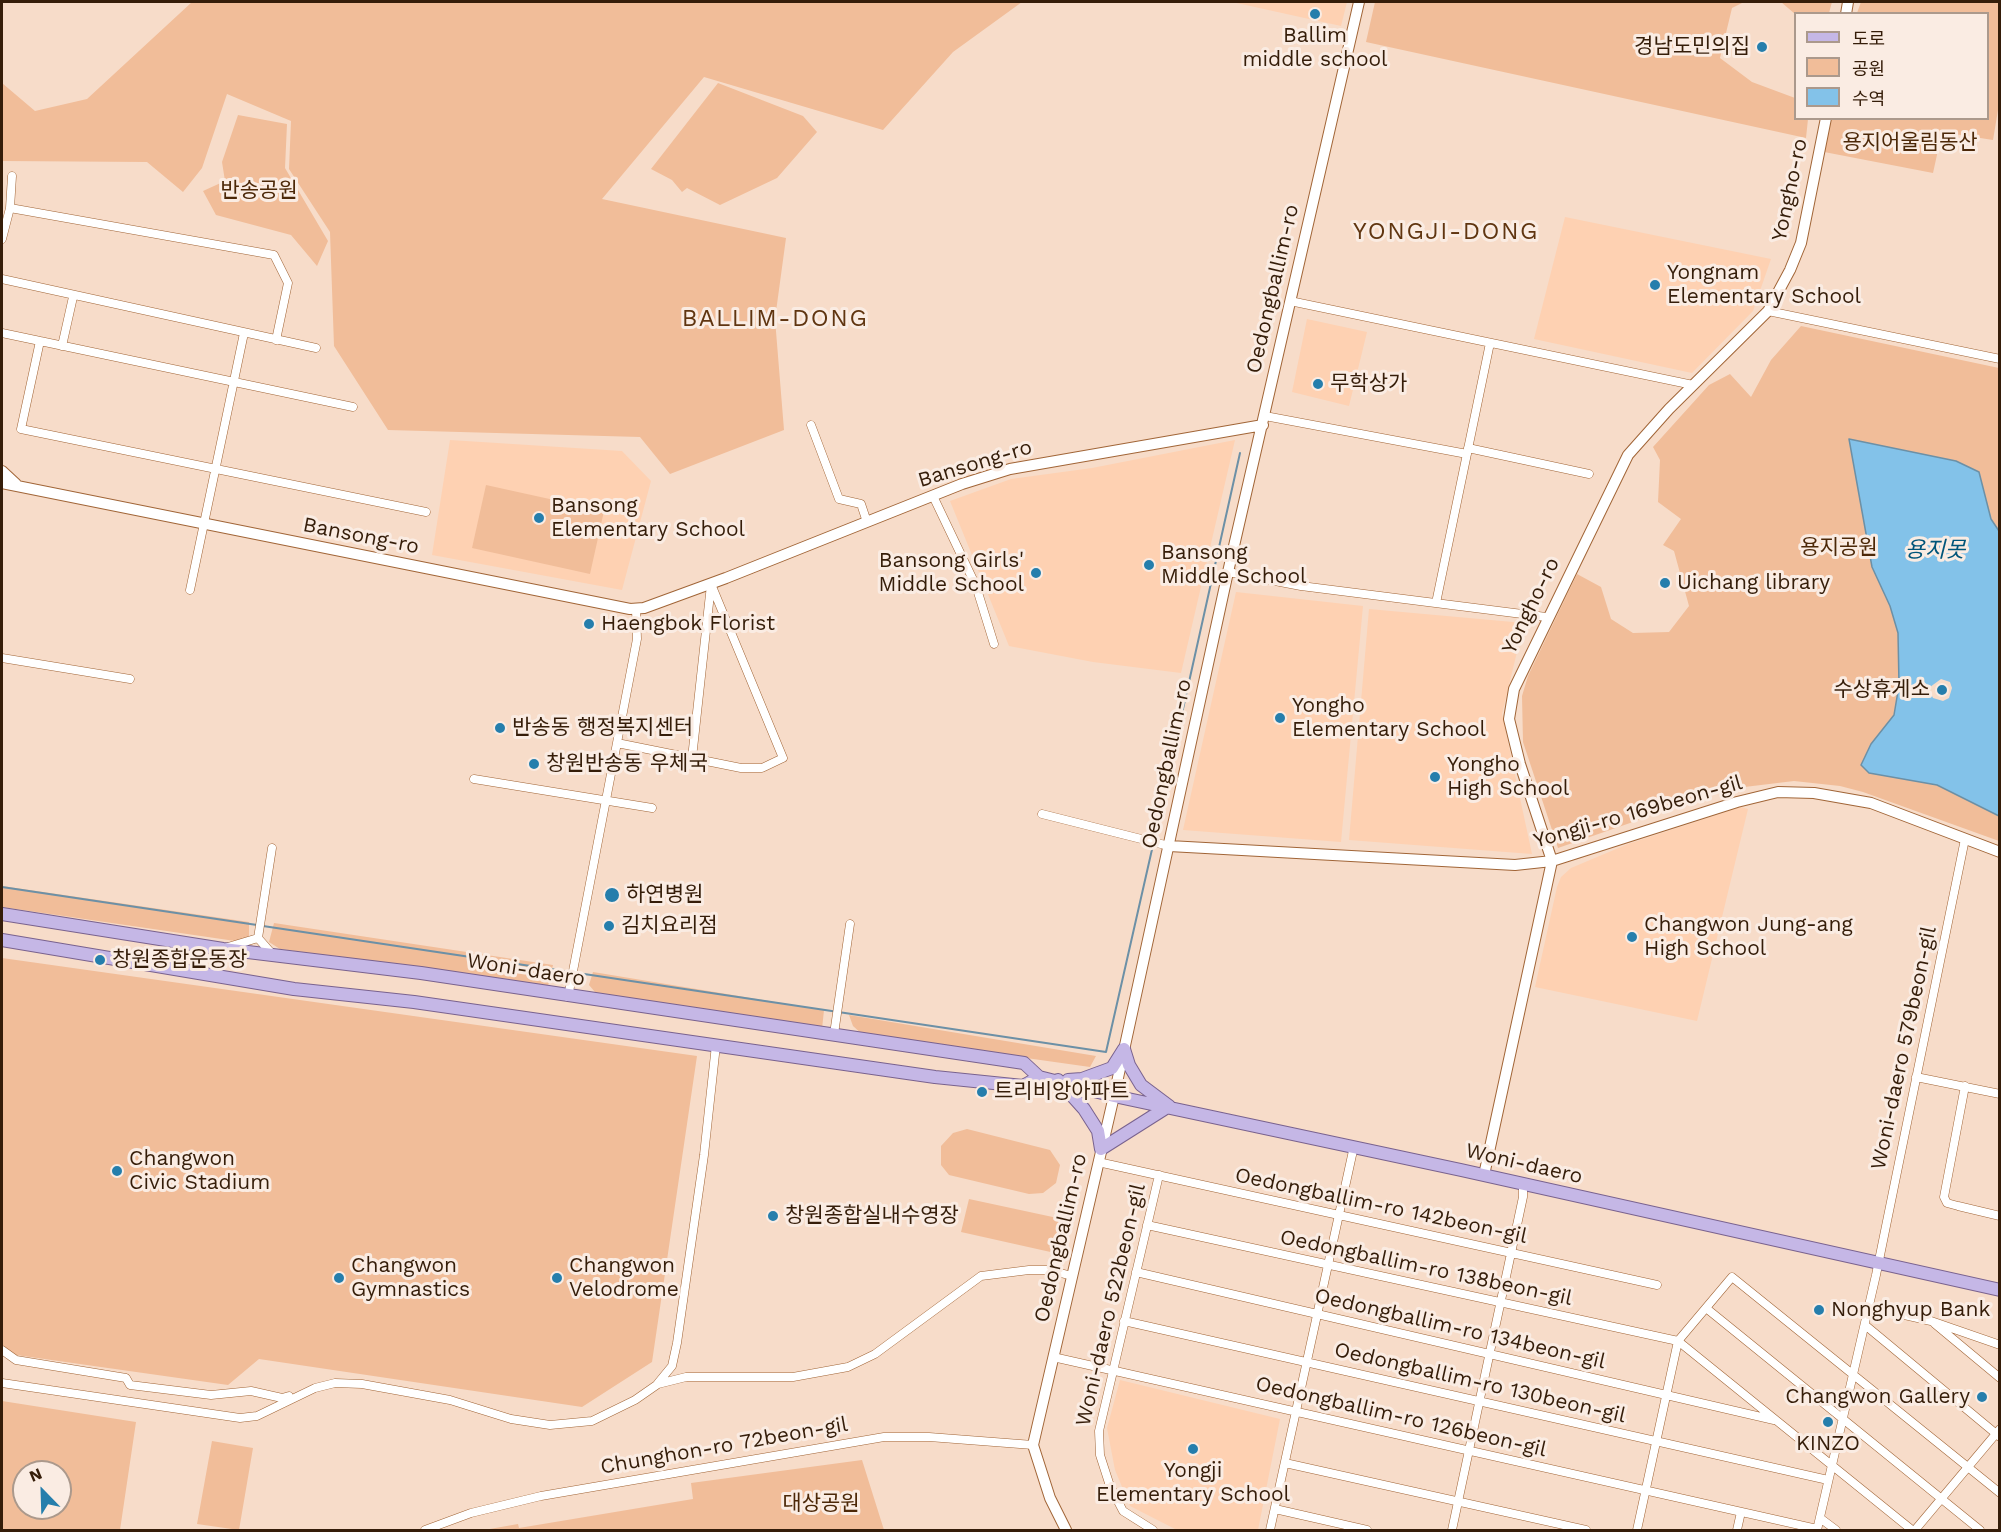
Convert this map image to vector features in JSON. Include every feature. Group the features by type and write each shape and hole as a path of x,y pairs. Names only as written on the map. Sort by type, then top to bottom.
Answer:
{"main road":[{"name":"Woni-daero","path":"2,914 223,949 421,973 568,997 1024,1063 1039,1077 1114,1096 1484,1174 2000,1290"},
{"name":"Woni-daero","path":"2,940 294,989 414,1002 935,1077 1023,1086 1039,1077"},
{"path":"1058,1080 1082,1079 1112,1068 1124,1049"},
{"path":"1058,1080 1084,1109 1098,1131 1101,1149 1169,1106 1141,1085 1129,1065 1124,1049"}],"street":[{"name":"Oedongballim-ro","path":"1066,1530 1050,1498 1034,1445 1114,1096 1165,845 1359,2"},
{"name":"Yongho-ro","path":"1552,861 1520,764 1509,719 1514,689 1546,617 1628,456 1693,386 1768,311 1790,270 1801,243 1826,120"},
{"path":"2,239 10,208 12,176"},
{"path":"10,208 274,255 288,284 276,340"},
{"path":"2,279 73,297 316,348"},
{"path":"62,346 73,297"},
{"path":"1290,301 1693,386"},
{"path":"1768,311 2000,359"},
{"path":"2,333 354,407"},
{"path":"190,590 244,333"},
{"path":"40,341 21,429 426,512"},
{"path":"1436,603 1490,343"},
{"path":"1264,421 1337,428 1589,474"},
{"name":"Bansong-ro","path":"2,483 636,609 711,584 933,496 1010,469 1264,421"},
{"path":"811,425 839,499 861,504 867,522"},
{"path":"2,471 19,486"},
{"path":"933,496 976,586 994,644"},
{"path":"1228,572 1301,586 1546,617"},
{"path":"617,743 741,768 762,768 783,758 711,584"},
{"path":"692,758 711,584"},
{"path":"568,997 570,978 608,799 637,639 636,609"},
{"path":"2,658 130,679"},
{"path":"474,778 652,808"},
{"name":"Yongji-ro 169beon-gil","path":"1165,845 1471,865 1515,865 1552,861 1737,802 1778,792 1814,793 1871,802 2000,852"},
{"path":"1042,814 1165,845"},
{"name":"Woni-daero 579beon-gil","path":"1817,1530 1869,1307 1965,839"},
{"path":"272,848 258,938 274,955"},
{"path":"1484,1174 1552,861"},
{"path":"834,1034 850,924"},
{"path":"223,949 258,938"},
{"path":"2,1350 16,1360 126,1378 130,1385 211,1395 251,1391 282,1398 335,1383 362,1384 450,1400 511,1419 550,1425 592,1421 635,1400 658,1384 672,1366 704,1155 716,1044"},
{"path":"1916,1077 2000,1094"},
{"path":"1965,1086 1944,1197 1947,1203 2000,1215"},
{"path":"1270,1530 1354,1146"},
{"name":"Oedongballim-ro 142beon-gil","path":"1098,1162 1657,1285"},
{"name":"Woni-daero 522beon-gil","path":"1153,1530 1123,1511 1110,1486 1100,1455 1099,1431 1159,1175"},
{"path":"1452,1530 1501,1302 1523,1183"},
{"name":"Oedongballim-ro 138beon-gil","path":"1147,1226 1678,1341 1913,1530"},
{"path":"658,1384 686,1377 793,1377 848,1367 875,1354 981,1276 1029,1270 1050,1270 1072,1276"},
{"name":"Oedongballim-ro 134beon-gil","path":"1136,1272 1776,1420"},
{"path":"1637,1530 1678,1341 1732,1277 2000,1493"},
{"path":"1869,1307 1932,1321 2000,1345"},
{"path":"1706,1308 1980,1530"},
{"name":"Oedongballim-ro 130beon-gil","path":"1124,1321 1828,1480"},
{"path":"1932,1321 2000,1378"},
{"path":"1865,1325 1998,1433 1913,1530"},
{"name":"Oedongballim-ro 126beon-gil","path":"1053,1357 1817,1530"},
{"path":"2,1383 240,1418 257,1416 300,1394"},
{"name":"Chunghon-ro 72beon-gil","path":"425,1530 471,1513 541,1496 884,1437 929,1437 1034,1445"},
{"path":"1285,1463 1586,1530"},
{"path":"1275,1509 1367,1530"},
{"path":"1737,1530 1741,1512"},
{"path":"1820,1518 1836,1530"}],"shaded area":[{"name":"Ballim middle school","path":"1232,2 1347,2 1341,26"},
{"name":"Yongnam Elementary School","path":"1565,217 1771,259 1753,311 1692,373 1534,339"},
{"path":"1307,319 1367,332 1349,406 1292,392"},
{"name":"Bansong Elementary School","path":"450,440 622,451 651,481 622,590 432,555"},
{"path":"1235,440 1181,673 1093,662 1009,646 950,501 1011,479 1092,468"},
{"name":"Yongho Elementary School","path":"1236,592 1363,606 1341,842 1183,830"},
{"name":"Yongho High School","path":"1369,609 1524,623 1502,714 1532,854 1349,840"},
{"name":"Changwon Jung-ang High School","path":"1741,807 1748,809 1697,1021 1535,987 1557,887 1561,877 1571,868 1628,844"},
{"name":"Yongji Elementary School","path":"1120,1380 1280,1419 1258,1530 1177,1530 1130,1506 1115,1470 1107,1428"}],"green space":[{"path":"192,2 1022,2 953,52 883,130 704,77 602,199 786,238 775,319 784,430 670,474 640,437 388,430 334,346 330,232 289,169 291,121 227,94 202,168 183,192 147,162 2,161 2,83 35,111 87,99"},
{"path":"1375,2 1744,2 1732,8 1720,58 1752,82 1794,98 1794,120 1808,120 1806,138 1366,42"},
{"path":"1781,2 1832,2 1829,12 1794,13"},
{"name":"용지어울림동산","path":"1861,2 1999,2 1999,104 1993,140 1942,132 1933,173 1819,151 1828,120 1989,120 1989,12 1857,12"},
{"path":"718,83 803,116 817,132 777,178 720,205 687,188 682,192 672,180 651,169"},
{"name":"반송공원","path":"238,115 287,124 285,168 328,241 317,266 291,235 216,215 203,191 225,181 222,162"},
{"name":"용지공원","path":"1801,326 1999,368 1999,841 1863,792 1840,786 1794,781 1728,789 1558,848 1523,742 1522,696 1528,676 1577,574 1601,587 1611,619 1633,633 1669,632 1689,606 1674,551 1663,545 1681,519 1658,502 1660,460 1653,447 1709,385 1730,374 1751,397 1771,360"},
{"path":"486,485 604,511 590,574 472,548"},
{"path":"2,886 249,922 249,936 242,942 2,907"},
{"path":"274,923 553,965 548,986 280,949 269,942"},
{"path":"2,958 697,1056 652,1362 582,1407 259,1359 228,1385 2,1353"},
{"path":"593,972 824,1010 822,1029 600,998 589,985"},
{"path":"849,1015 1096,1056 1090,1067 863,1035 853,1026"},
{"path":"967,1129 1050,1150 1060,1165 1056,1183 1043,1193 1029,1194 949,1175 941,1165 941,1146 953,1133"},
{"path":"969,1199 1062,1219 1055,1253 961,1232"},
{"path":"2,1401 136,1422 120,1530 2,1530"},
{"path":"212,1441 253,1448 239,1530 197,1524"},
{"name":"대상공원","path":"862,1460 884,1530 484,1530 518,1524 519,1528 693,1499 691,1483"}],"water":[{"name":"용지못","path":"1849,439 1956,461 1979,472 1991,519 1999,531 1999,816 1937,785 1869,773 1861,765 1871,744 1894,715 1899,685 1898,633 1890,606 1872,567"}],"pier":[{"path":"1941,679 1950,682 1952,688 1949,698 1943,701 1933,698 1930,692 1898,690 1899,685 1930,687"}],"waterway":[{"path":"1154,839 1240,453"},
{"path":"263,926 1106,1052 1153,845"},
{"path":"2,887 257,925"}],"place":[{"name":"Ballim middle school","path":"1315,14"},
{"name":"경남도민의집","path":"1762,47"},
{"name":"Yongnam Elementary School","path":"1655,285"},
{"name":"무학상가","path":"1318,384"},
{"name":"Bansong Elementary School","path":"539,518"},
{"name":"Bansong Middle School","path":"1149,565"},
{"name":"Bansong Girls' Middle School","path":"1036,573"},
{"name":"Uichang library","path":"1665,583"},
{"name":"Haengbok Florist","path":"589,624"},
{"name":"수상휴게소","path":"1942,690"},
{"name":"Yongho Elementary School","path":"1280,718"},
{"name":"반송동 행정복지센터","path":"500,728"},
{"name":"창원반송동 우체국","path":"534,764"},
{"name":"Yongho High School","path":"1435,777"},
{"name":"하연병원","path":"612,895"},
{"name":"김치요리점","path":"609,926"},
{"name":"Changwon Jung-ang High School","path":"1632,937"},
{"name":"창원종합운동장","path":"100,960"},
{"name":"트리비앙아파트","path":"982,1092"},
{"name":"Changwon Civic Stadium","path":"117,1171"},
{"name":"창원종합실내수영장","path":"773,1216"},
{"name":"Changwon Gymnastics","path":"339,1278"},
{"name":"Changwon Velodrome","path":"557,1278"},
{"name":"Nonghyup Bank","path":"1819,1310"},
{"name":"Changwon Gallery","path":"1982,1397"},
{"name":"KINZO","path":"1828,1422"},
{"name":"Yongji Elementary School","path":"1193,1449"}],"district":[{"name":"YONGJI-DONG","path":"1446,232"},
{"name":"BALLIM-DONG","path":"775,319"}]}
